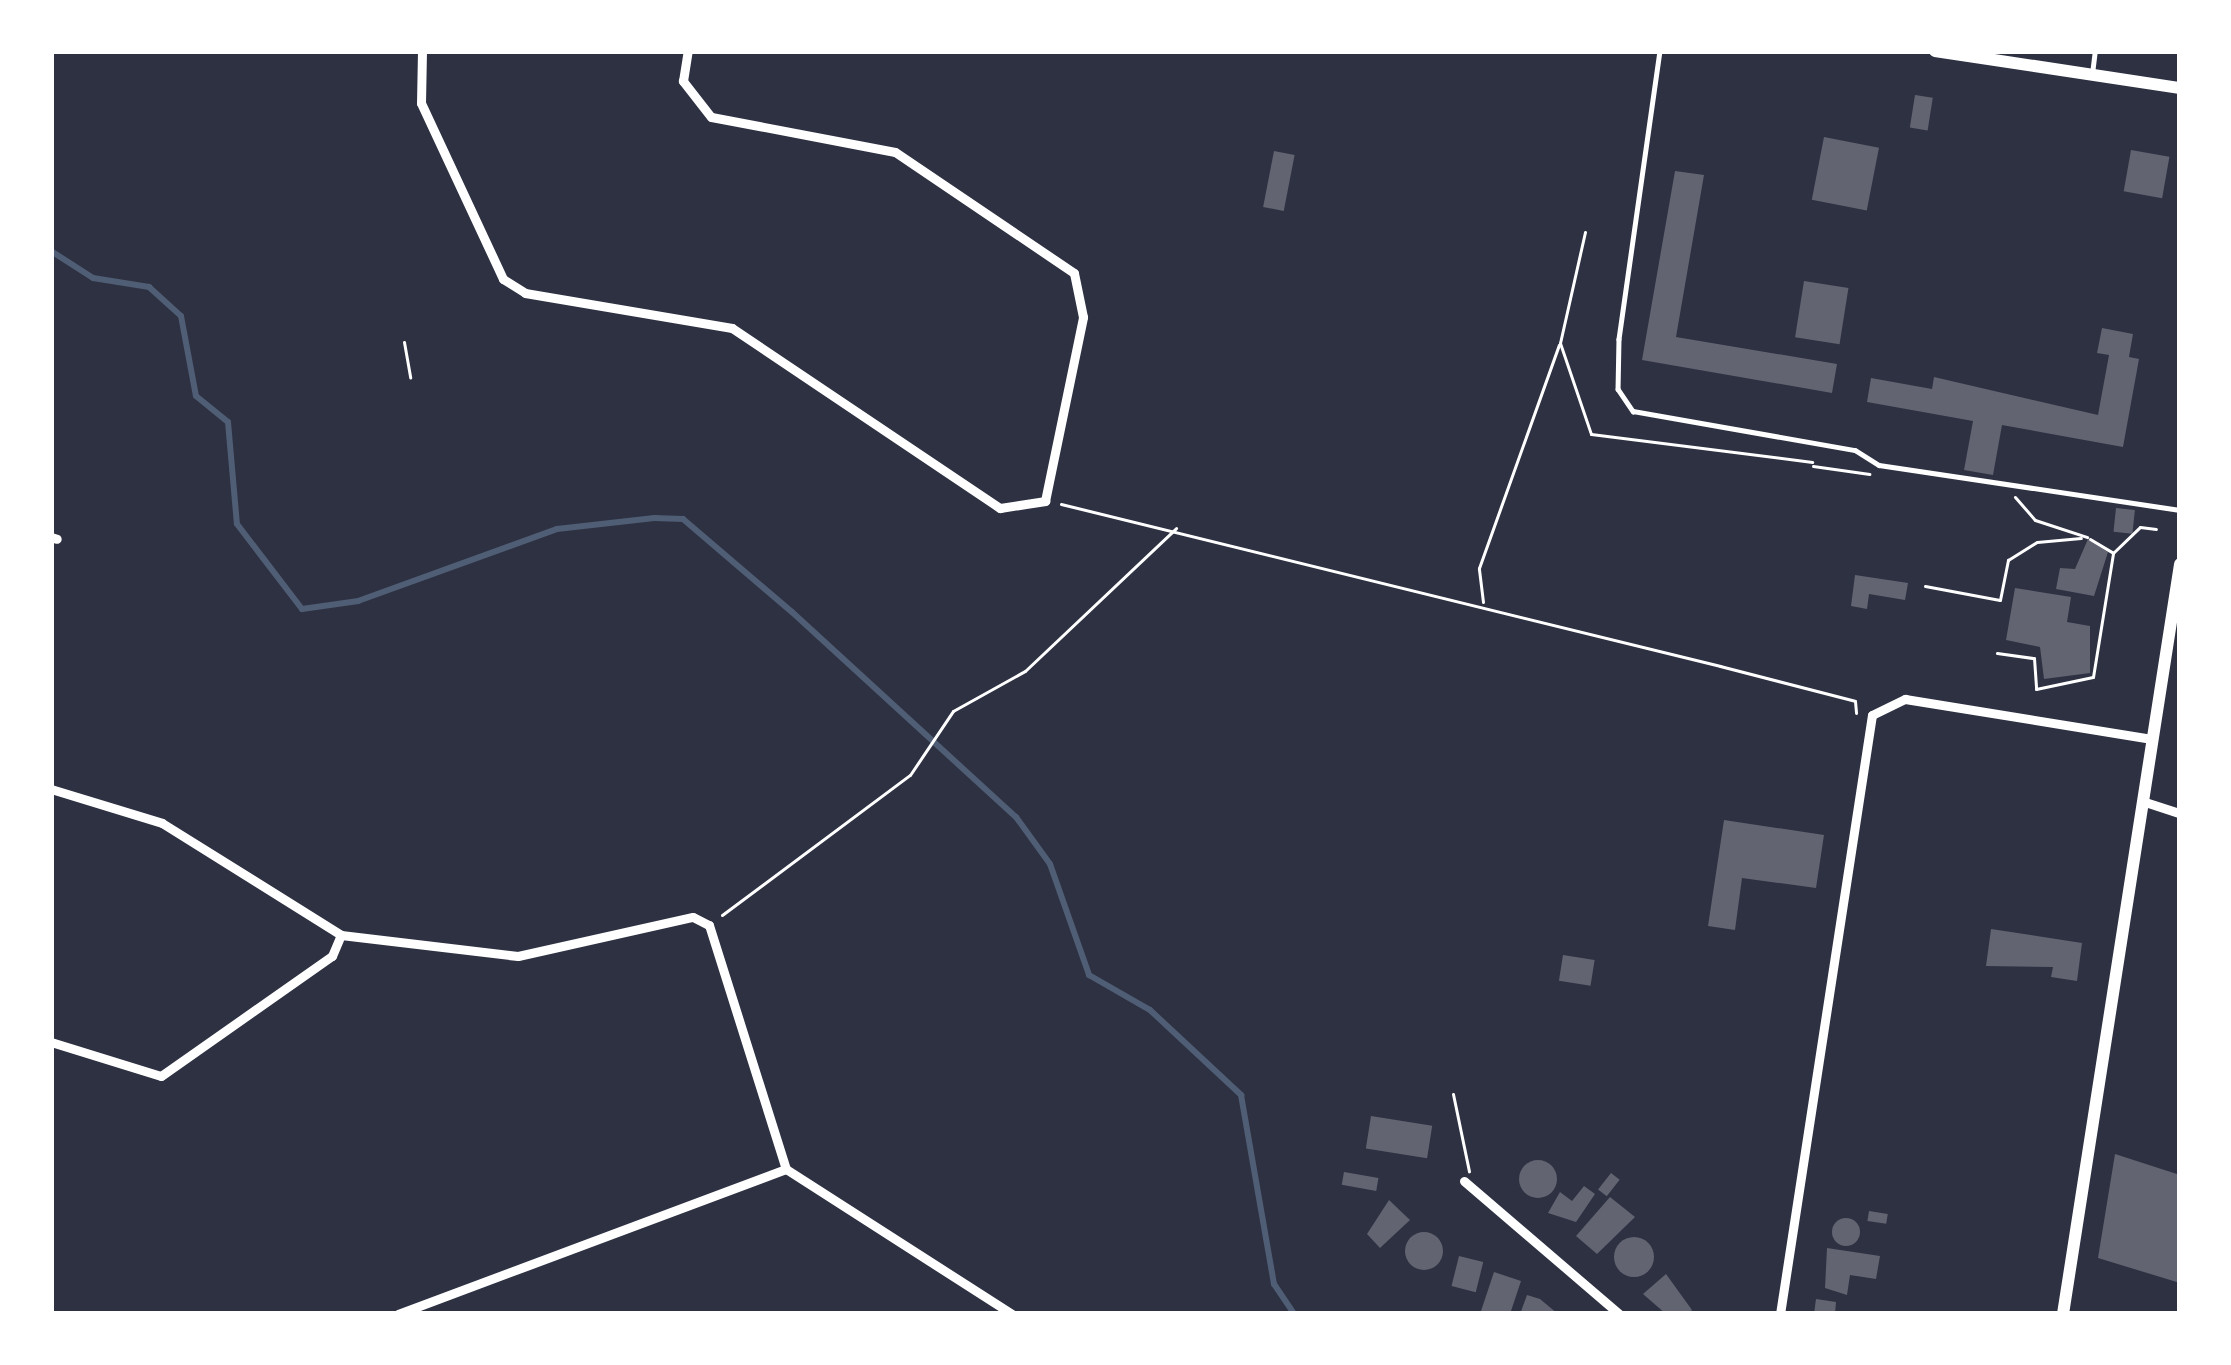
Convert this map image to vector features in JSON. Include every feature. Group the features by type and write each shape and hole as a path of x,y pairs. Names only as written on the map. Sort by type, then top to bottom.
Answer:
{"main road":[{"path":"1935,51 2180,88"},
{"path":"2063,1314 2180,564"}],"street":[{"path":"422,51 421,103 503,279 526,293 732,328 1000,508 1015,514 1045,501 1083,317 1075,273 895,152 711,117 683,81 688,51"},
{"path":"1780,1314 1872,715 1905,699 2152,739"},
{"path":"51,789 162,823 341,935 518,956 693,917 709,926 786,1168 1012,1314"},
{"path":"2142,801 2180,813"},
{"path":"51,1042 161,1076 332,956 341,935"},
{"path":"398,1314 786,1168"},
{"path":"1464,1181 1619,1314"}],"lane":[{"path":"1660,51 1619,339 1618,389 1633,411 1855,450 1880,465 2180,509"},
{"path":"2092,74 2095,51"}],"path":[{"path":"1484,604 1484,550 1560,344 1585,232"},
{"path":"404,342 410,376"},
{"path":"1560,344 1591,434 1880,476"},
{"path":"1993,493 2113,553"},
{"path":"1045,501 1178,528 1484,604 1855,701 1856,712"},
{"path":"1997,653 2034,658 2036,689 2093,677 2113,553 2140,527 2156,529"},
{"path":"709,926 910,776 953,710 1024,671 1178,528"},
{"path":"1925,586 2000,600 2008,560 2037,542 2087,537"},
{"path":"1453,1094 1474,1159 1464,1181"}],"building":[{"path":"1915,95 1933,98 1928,130 1910,128"},
{"path":"1824,137 1879,148 1867,211 1812,200"},
{"path":"2131,150 2169,157 2162,198 2124,191"},
{"path":"1274,151 1295,155 1284,211 1263,207"},
{"path":"1675,171 1704,175 1676,337 1837,364 1832,393 1642,360"},
{"path":"1804,281 1848,288 1840,344 1795,337"},
{"path":"2102,328 2133,334 2129,357 2139,359 2123,447 2002,425 1993,475 1964,470 1973,421 1867,402 1871,378 1932,389 1934,377 2098,415 2109,355 2097,353"},
{"path":"2116,508 2135,510 2132,534 2113,532"},
{"path":"2088,539 2108,552 2094,596 2056,589 2060,568 2075,569"},
{"path":"1855,575 1908,583 1905,600 1869,594 1867,609 1851,606"},
{"path":"2015,588 2071,597 2067,622 2090,626 2090,673 2044,679 2040,647 2006,640"},
{"path":"1724,820 1824,835 1816,888 1742,878 1735,930 1708,926"},
{"path":"1991,929 2082,943 2077,981 2051,977 2053,967 1986,966"},
{"path":"1563,955 1595,960 1591,986 1559,981"},
{"path":"1371,1116 1432,1126 1427,1158 1366,1149"},
{"path":"2115,1154 2180,1175 2180,1283 2098,1258"},
{"path":"1538,1160 1551,1166 1557,1179 1551,1192 1538,1198 1525,1192 1519,1179 1525,1166"},
{"path":"1344,1172 1378,1178 1376,1191 1342,1185"},
{"path":"1611,1173 1620,1180 1607,1196 1598,1190"},
{"path":"1584,1186 1595,1194 1576,1222 1548,1213 1560,1192 1572,1201"},
{"path":"1610,1197 1635,1217 1597,1254 1576,1236"},
{"path":"1389,1200 1410,1220 1380,1248 1367,1234"},
{"path":"1869,1211 1888,1214 1886,1224 1867,1221"},
{"path":"1846,1218 1856,1222 1860,1232 1856,1242 1846,1246 1836,1242 1832,1232 1836,1222"},
{"path":"1424,1232 1437,1238 1443,1251 1437,1264 1424,1270 1411,1264 1405,1251 1411,1238"},
{"path":"1634,1237 1648,1243 1654,1257 1648,1271 1634,1277 1620,1271 1614,1257 1620,1243"},
{"path":"1827,1248 1880,1256 1876,1279 1850,1275 1847,1295 1825,1288"},
{"path":"1459,1256 1483,1262 1476,1292 1452,1286"},
{"path":"1494,1272 1521,1281 1510,1314 1480,1314"},
{"path":"1666,1274 1692,1310 1688,1314 1666,1314 1643,1294"},
{"path":"1527,1295 1540,1299 1558,1314 1520,1314"},
{"path":"1816,1299 1836,1302 1835,1314 1814,1314"}],"waterway":[{"path":"51,251 93,278 149,287 181,316 196,396 228,422 237,524 302,609 358,601 557,529 654,518 683,519 792,612 1016,817 1050,864 1089,975 1150,1010 1241,1095 1274,1284 1294,1314"}]}
